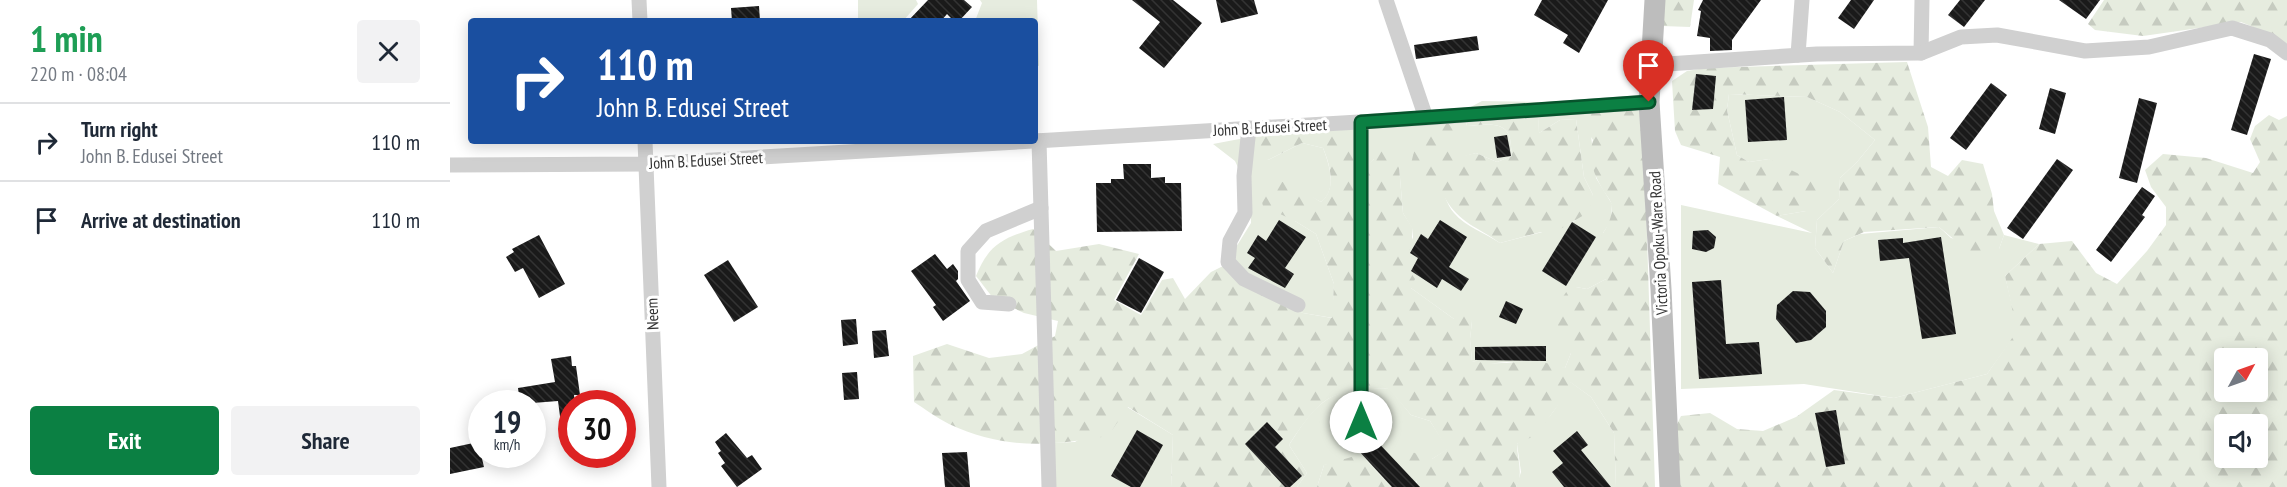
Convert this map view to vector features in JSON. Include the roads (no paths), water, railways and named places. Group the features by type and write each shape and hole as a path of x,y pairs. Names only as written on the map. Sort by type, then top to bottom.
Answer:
{"main road":[{"name":"Victoria Opoku-Ware Road","path":"1655,0 1649,102 1670,487"}],"street":[{"path":"639,0 640,18"},
{"path":"1386,0 1426,118"},
{"path":"1798,55 1802,0"},
{"path":"1921,52 1922,0"},
{"path":"1652,65 1798,55 1921,52 1961,37 1997,35 2085,51 2149,47 2232,28 2270,40 2287,53"},
{"name":"John B. Edusei Street","path":"1038,141 1426,118 1649,102"},
{"path":"1361,122 1361,422"},
{"path":"1249,128 1244,177 1245,213 1230,241 1228,262 1244,279 1298,304"},
{"name":"Neem","path":"645,144 659,487"},
{"name":"John B. Edusei Street","path":"450,165 646,164 985,144"},
{"path":"1036,144 1041,208 1049,487"},
{"path":"1009,304 982,302 968,280 968,251 986,231 1041,208"}]}
